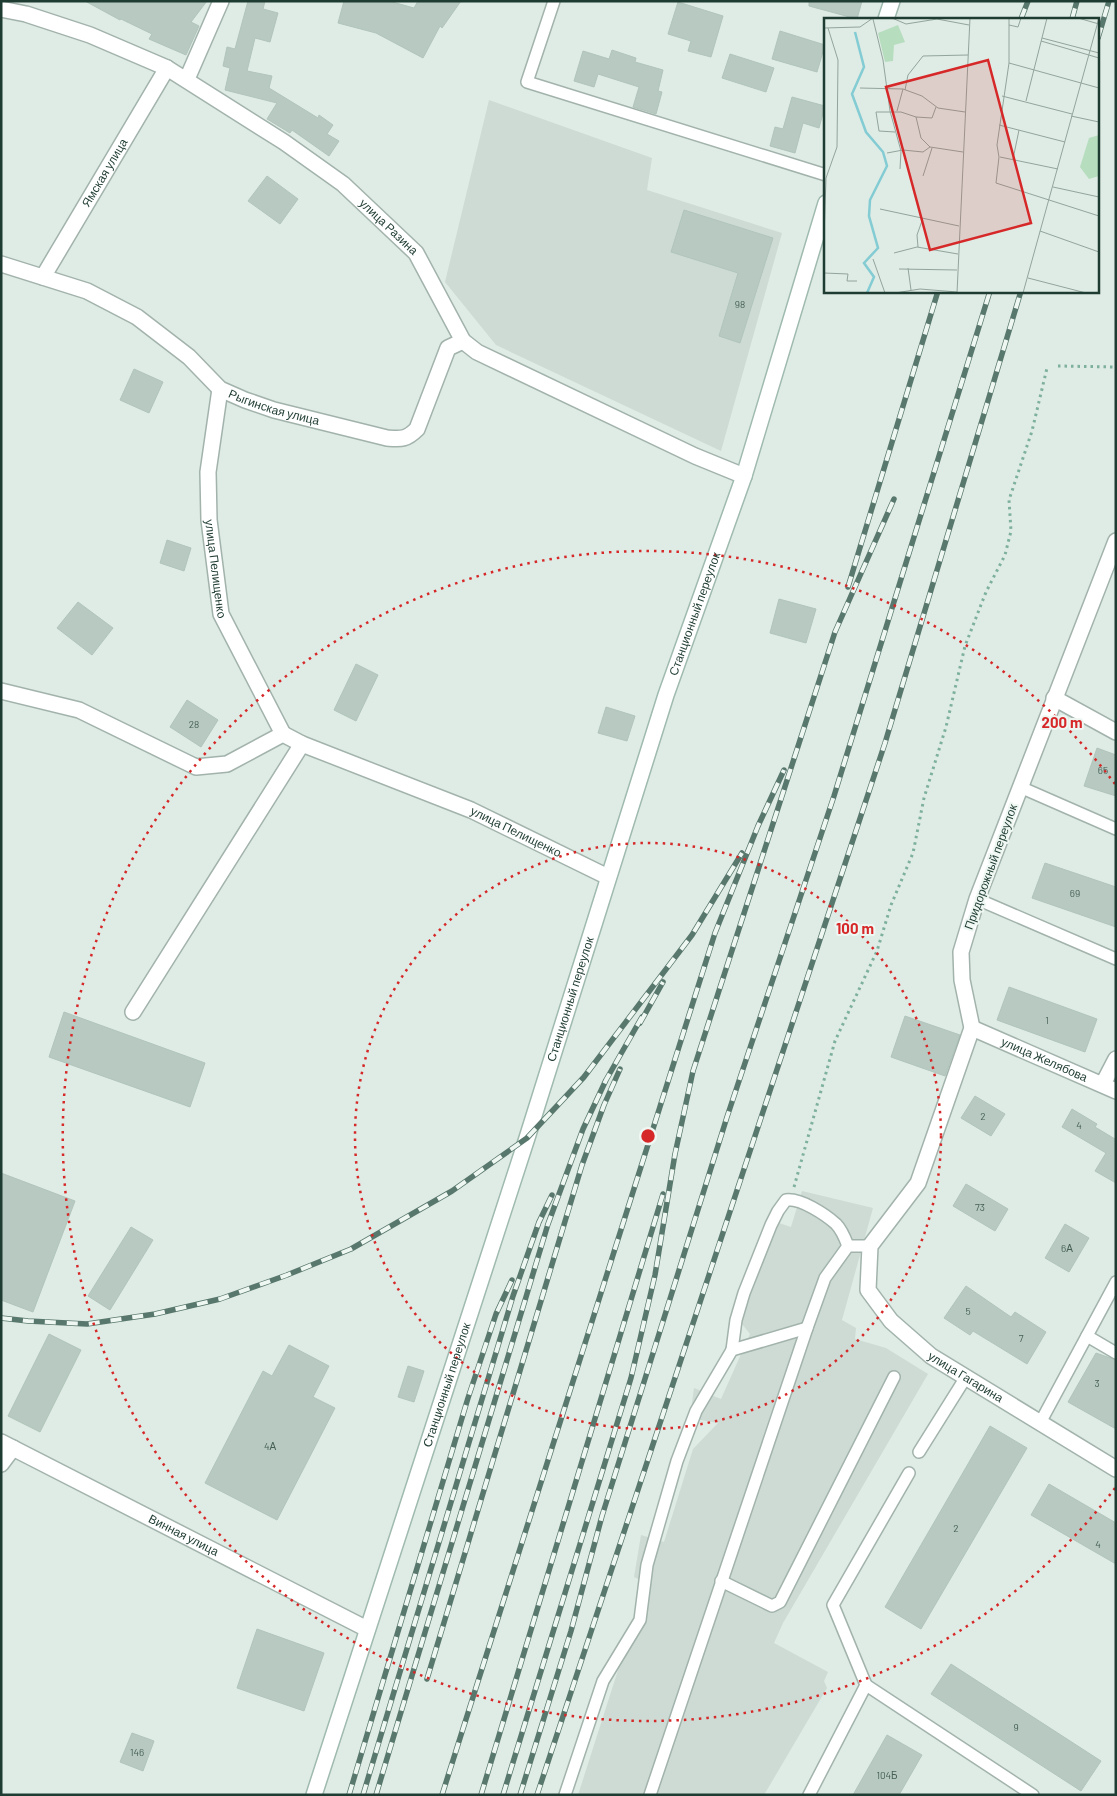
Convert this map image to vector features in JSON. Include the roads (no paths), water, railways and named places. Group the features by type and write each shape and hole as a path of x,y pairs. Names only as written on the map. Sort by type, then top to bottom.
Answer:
{"street":[{"path":"186,79 221,1"},
{"path":"886,18 892,1"},
{"name":"улица Разина","path":"1,9 26,14 90,35 167,68 186,79 284,142 343,184 387,225 416,253 463,341 477,352 696,456 744,476"},
{"name":"Ямская улица","path":"44,277 167,68"},
{"name":"Станционный переулок","path":"314,1795 366,1630 528,1138 666,695 744,476 824,210"},
{"name":"Рыгинская улица","path":"1,264 87,291 137,317 189,357 220,389 274,410 387,438 401,439 410,436 416,429 448,348 463,341"},
{"name":"улица Пелищенко","path":"220,389 208,472 209,520 220,614 283,734 302,744 471,810 608,877"},
{"name":"Придорожный переулок","path":"972,1028 962,980 962,952 977,899 1116,541"},
{"path":"1,691 79,710 196,767 226,764 283,734"},
{"path":"1054,698 1116,732"},
{"path":"133,1012 302,744"},
{"path":"870,1246 918,1183 972,1028"},
{"name":"улица Желябова","path":"972,1028 1109,1088"},
{"path":"1109,1088 1116,1059"},
{"name":"улица Гагарина","path":"870,1246 868,1290 891,1321 930,1356 1116,1469"},
{"path":"1,1464 7,1445"},
{"name":"Винная улица","path":"7,1445 366,1630"}],"lane":[{"path":"554,1 527,82 824,174"},
{"path":"1020,787 1116,829"},
{"path":"977,899 1116,959"},
{"path":"565,1795 603,1681 640,1620 646,1565 677,1461 696,1411 732,1350 736,1320 778,1211 786,1200 791,1199 812,1207 838,1225 848,1246"},
{"path":"848,1246 870,1246"},
{"path":"650,1795 806,1328 825,1278 848,1246"},
{"path":"1040,1423 1116,1282"},
{"path":"732,1350 806,1328"},
{"path":"1087,1336 1116,1353"},
{"path":"721,1581 772,1606 780,1602 894,1377"},
{"path":"919,1452 966,1377"},
{"path":"908,1473 833,1605 866,1686 1033,1795"},
{"path":"809,1795 866,1686"}],"railway":[{"path":"1021,18 1028,1"},
{"path":"1072,18 1077,1"},
{"path":"1100,31 1109,1"},
{"path":"848,587 938,292"},
{"path":"520,1795 571,1631 602,1516 727,1117 834,796 990,292"},
{"path":"537,1795 885,743 1021,292"},
{"path":"503,1795 631,1378 655,1275 675,1154 693,1071 835,632 894,499"},
{"path":"442,1795 715,933 758,826 784,770"},
{"path":"1,1318 87,1324 155,1314 220,1299 351,1249 452,1191 527,1138 584,1077 692,935 742,853"},
{"path":"640,1023 663,982"},
{"path":"376,1795 548,1224 583,1129 606,1080 642,1017"},
{"path":"427,1679 582,1165 604,1105 620,1069"},
{"path":"481,1795 663,1194"},
{"path":"363,1795 513,1296 539,1222 552,1195"},
{"path":"349,1795 468,1398 496,1314 512,1280"}]}
